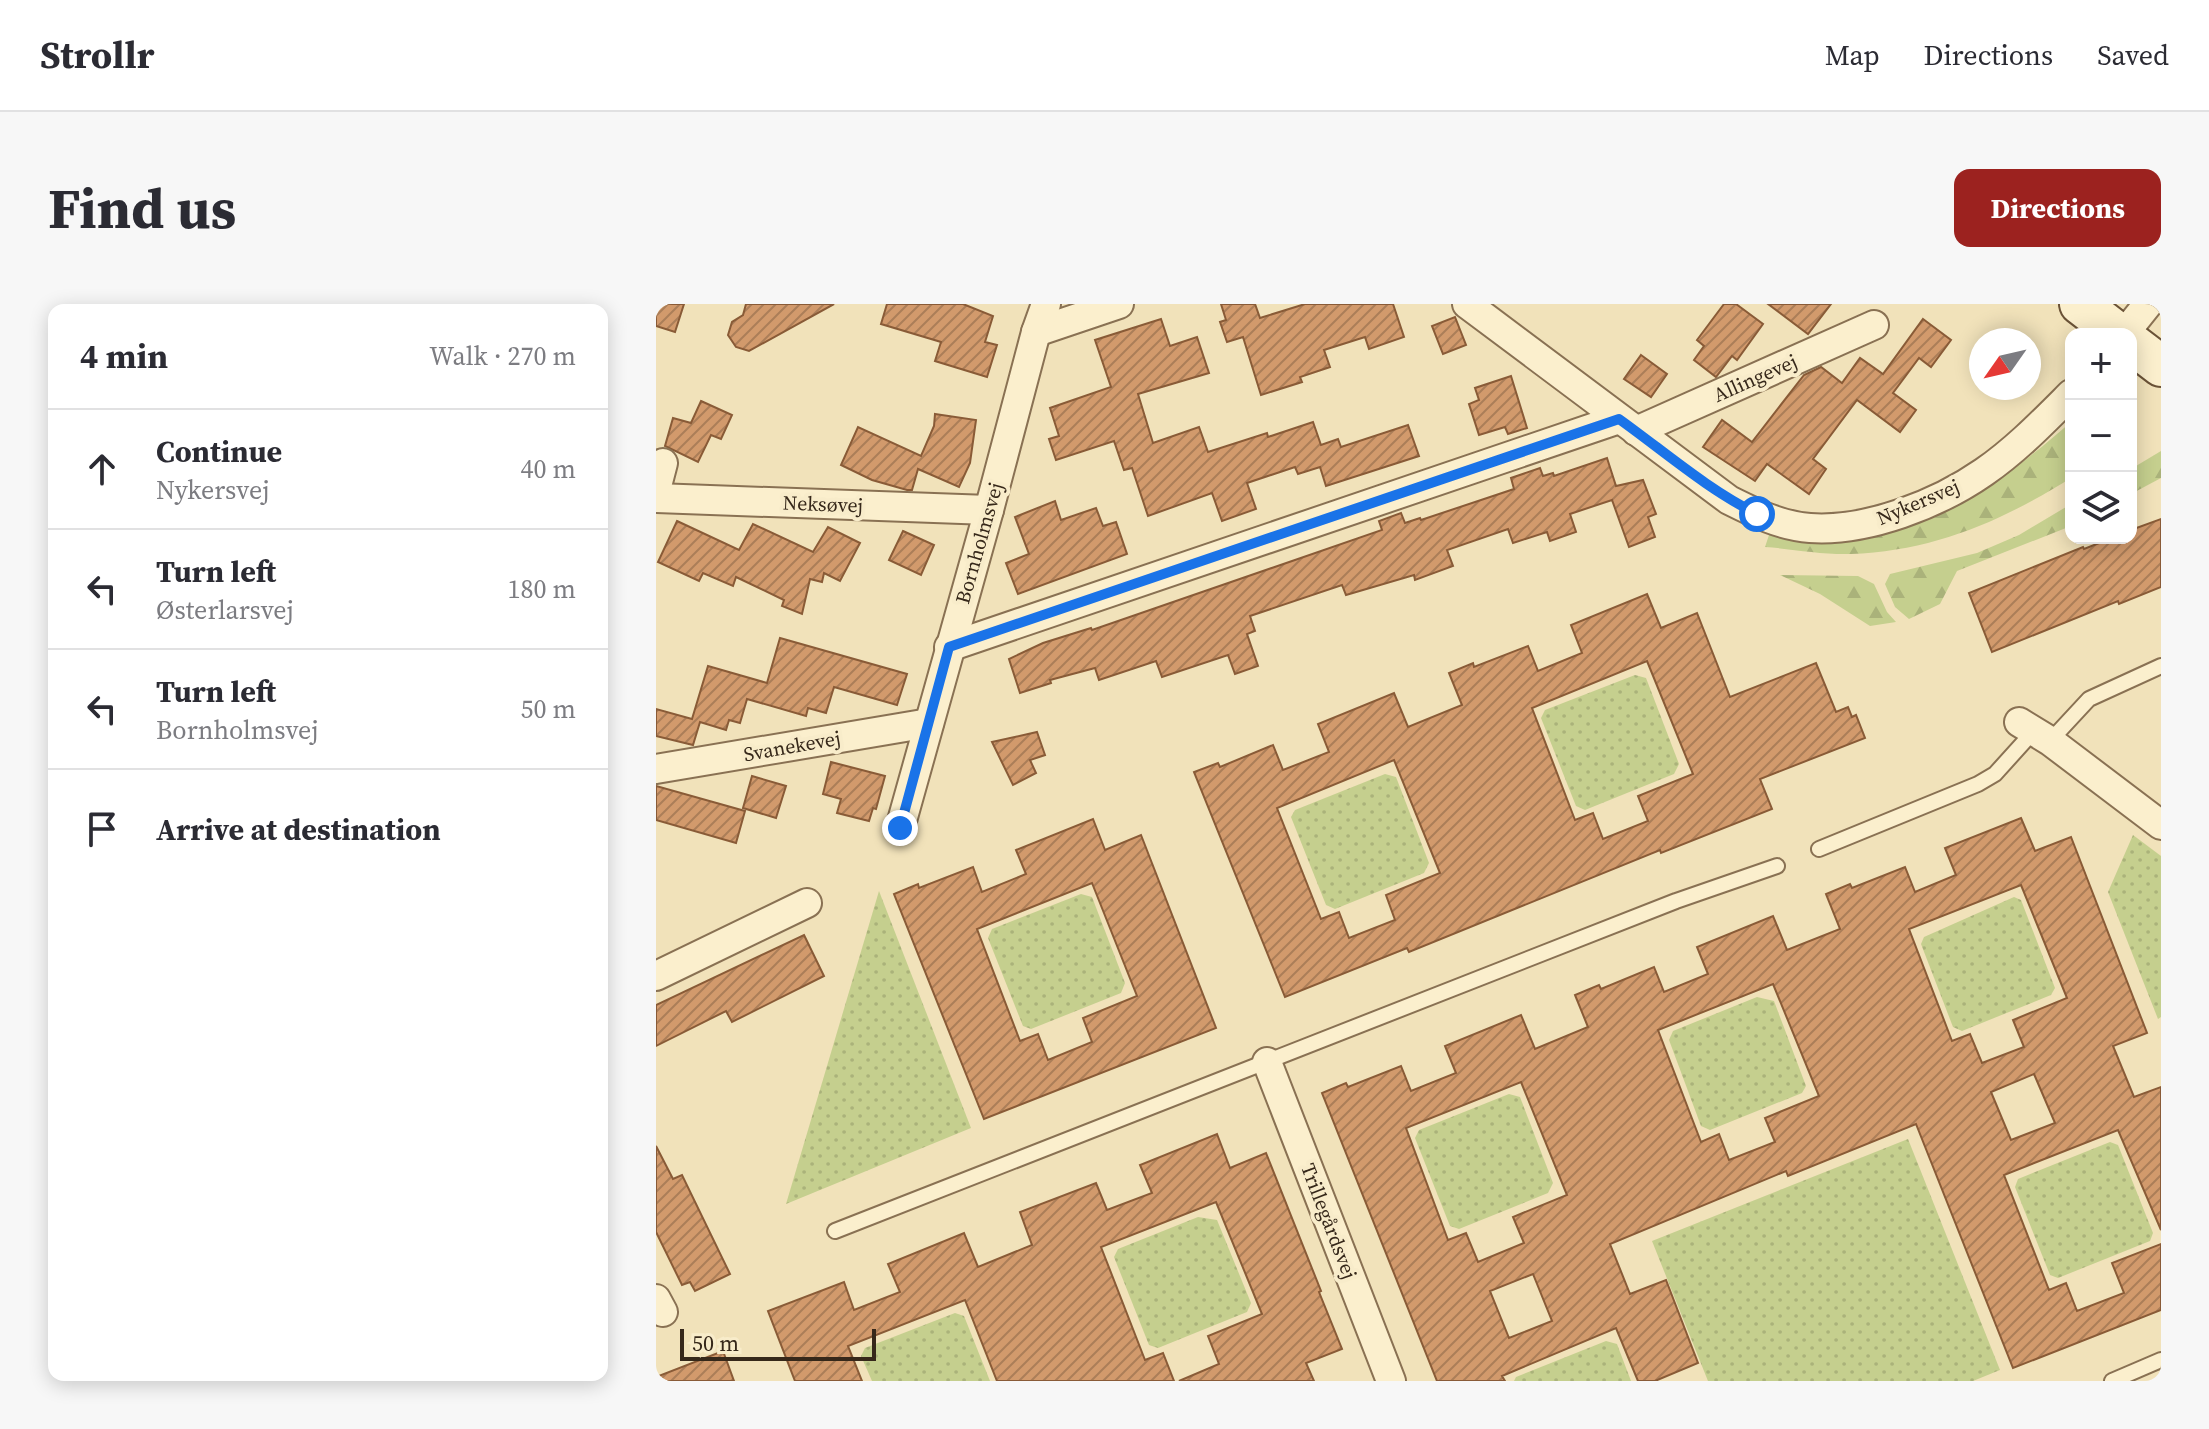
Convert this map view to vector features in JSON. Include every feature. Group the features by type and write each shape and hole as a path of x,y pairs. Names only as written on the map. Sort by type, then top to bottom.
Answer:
{"main road":[{"path":"2080,304 2114,328"},
{"path":"2137,348 2161,366"}],"street":[{"name":"Bornholmsvej","path":"900,828 1046,304"},
{"path":"1036,332 1119,304"},
{"name":"Nykersvej","path":"1467,304 1729,500 1757,514 1810,528 1884,519 1935,499 1983,472 2065,400"},
{"path":"2127,328 2148,304"},
{"name":"Allingevej","path":"949,647 1628,425 1874,325"},
{"name":"Neksøvej","path":"656,498 989,510"},
{"name":"Svanekevej","path":"656,769 929,723"},
{"path":"2034,732 2161,825"},
{"path":"656,976 807,903"},
{"name":"Trillegårdsvej","path":"1267,1062 1391,1381"}],"lane":[{"path":"1819,849 1978,784 1995,774 2034,732 2089,699 2161,666"},
{"path":"835,1231 1662,907 1777,866"},
{"path":"2112,1381 2161,1360"}],"green space":[{"path":"2065,427 2065,481 2019,508 1966,531 1881,552 1840,554 1765,547 1769,535 1831,542 1898,529 1930,517 1990,485"},
{"path":"2161,451 2161,478 2137,491 2137,465"},
{"path":"2065,508 2065,528 1957,571 1940,604 1909,619 1895,607 1885,584 1890,574 1977,553 2019,535"},
{"path":"1780,575 1858,576 1874,584 1887,612 1896,622 1870,626 1820,594"},
{"path":"1635,675 1646,678 1679,764 1674,774 1585,810 1576,806 1541,718 1545,710"},
{"path":"1385,774 1396,777 1429,863 1424,873 1335,909 1326,905 1291,817 1295,810"},
{"path":"2133,835 2161,856 2161,1017 2158,1019 2108,892"},
{"path":"879,891 971,1128 786,1204"},
{"path":"1081,894 1092,897 1125,983 1121,993 1031,1029 1023,1026 988,938 992,929"},
{"path":"2014,897 2021,900 2055,988 2051,995 1962,1031 1953,1027 1921,944 1924,937"},
{"path":"1757,997 1774,1001 1806,1086 1802,1093 1710,1130 1701,1126 1669,1040 1673,1031"},
{"path":"1509,1094 1520,1097 1553,1183 1548,1193 1459,1229 1450,1226 1415,1138 1419,1130"},
{"path":"1908,1139 2000,1370 1973,1381 1708,1381 1652,1241"},
{"path":"2110,1142 2118,1145 2153,1233 2150,1241 2058,1278 2050,1275 2015,1187 2018,1179"},
{"path":"1198,1217 1217,1220 1251,1303 1247,1312 1158,1348 1149,1345 1114,1257 1118,1249"},
{"path":"955,1313 964,1316 990,1381 872,1381 861,1356 865,1348"},
{"path":"1606,1341 1617,1344 1631,1381 1514,1381 1516,1377"}],"building":[{"path":"656,304 684,304 675,332 656,326"},
{"path":"746,304 834,304 749,351 736,347 728,335 732,322 743,315"},
{"path":"887,304 963,304 993,316 985,342 997,345 987,377 935,361 941,342 881,324"},
{"path":"1221,304 1255,304 1260,318 1305,304 1393,304 1404,337 1369,349 1365,337 1324,350 1330,367 1300,377 1302,382 1261,395 1243,337 1227,342 1220,322 1226,320"},
{"path":"1724,304 1736,304 1763,324 1737,360 1732,356 1716,377 1694,360 1704,346 1697,340"},
{"path":"1768,304 1831,304 1808,334"},
{"path":"1455,317 1466,345 1443,354 1432,326"},
{"path":"1161,319 1170,346 1197,337 1209,373 1138,394 1153,443 1199,427 1208,452 1313,422 1321,445 1338,439 1341,447 1408,425 1419,456 1326,486 1320,467 1298,474 1295,467 1247,483 1256,509 1222,521 1212,493 1148,516 1132,468 1124,470 1114,441 1056,460 1049,439 1059,436 1050,408 1111,387 1095,340"},
{"path":"1923,319 1951,340 1931,367 1919,358 1893,393 1916,410 1900,432 1857,400 1813,459 1826,469 1809,494 1767,464 1755,481 1703,447 1722,420 1752,442 1804,375 1821,367 1842,383 1860,358 1883,374"},
{"path":"1641,355 1667,374 1651,397 1624,379"},
{"path":"1511,376 1527,428 1508,434 1505,427 1479,435 1469,404 1479,400 1475,388"},
{"path":"701,401 732,415 721,439 711,435 698,462 665,446 673,418 691,423"},
{"path":"935,414 976,420 970,463 959,487 918,469 912,490 907,490 872,480 841,465 858,427 921,456 934,426"},
{"path":"1607,458 1616,486 1643,480 1656,514 1648,517 1655,537 1629,547 1612,500 1570,514 1576,532 1550,541 1547,532 1513,543 1508,529 1447,550 1453,566 1415,580 1414,575 1346,595 1342,585 1250,616 1255,631 1247,634 1258,666 1235,674 1228,655 1162,677 1156,661 1099,680 1095,668 1050,680 1051,683 1020,693 1009,659 1043,643 1092,630 1382,530 1379,521 1401,513 1405,523 1421,520 1514,489 1511,478 1540,468 1543,476 1553,473 1554,476"},
{"path":"1055,501 1061,520 1096,508 1103,526 1116,522 1127,554 1018,594 1006,563 1029,554 1015,517"},
{"path":"2161,519 2161,587 1992,652 1969,593 2083,547 2137,544 2137,528"},
{"path":"677,521 739,550 753,524 813,552 828,527 860,543 840,581 824,573 822,582 810,579 802,614 782,606 784,600 736,577 733,586 703,573 699,581 658,562"},
{"path":"903,531 934,545 921,575 889,560"},
{"path":"1647,594 1661,628 1697,613 1730,697 1816,663 1836,712 1848,707 1852,717 1856,715 1865,738 1760,779 1772,809 1661,853 1660,850 1409,952 1407,948 1285,997 1194,772 1218,763 1220,767 1273,745 1283,770 1329,752 1318,724 1394,693 1408,727 1462,705 1449,673 1473,663 1474,667 1528,646 1538,671 1582,653 1571,625","holes":["1647,661 1693,774 1638,796 1648,821 1603,839 1593,813 1575,820 1532,708","1394,760 1440,873 1386,895 1395,920 1349,938 1339,912 1321,919 1277,808"]},
{"path":"780,638 907,674 897,705 834,687 826,713 808,708 806,716 747,699 740,723 729,720 726,730 700,722 693,745 656,736 656,709 692,719 708,666 767,683"},
{"path":"1037,732 1045,755 1030,760 1036,773 1013,785 992,742"},
{"path":"831,762 885,776 876,809 873,808 869,821 837,813 841,799 823,794"},
{"path":"752,776 786,786 776,818 743,808"},
{"path":"656,786 745,811 736,843 656,820"},
{"path":"2021,818 2035,851 2071,837 2147,1033 2113,1046 2134,1097 2161,1087 2161,1230 2118,1130 2004,1175 2049,1290 2066,1283 2077,1311 2124,1293 2112,1263 2161,1244 2161,1310 2013,1368 1916,1124 1788,1176 1786,1171 1610,1244 1630,1294 1666,1280 1698,1363 1655,1381 1638,1381 1616,1328 1502,1376 1505,1381 1437,1381 1322,1093 1346,1083 1348,1087 1401,1066 1411,1091 1456,1073 1445,1046 1521,1015 1535,1049 1588,1027 1575,995 1599,985 1601,989 1654,967 1664,992 1708,974 1697,947 1773,916 1787,950 1840,929 1826,894 1850,884 1852,888 1905,867 1915,892 1956,875 1945,848","holes":["2021,885 2067,998 2013,1020 2024,1047 1982,1063 1970,1034 1952,1041 1909,929","1773,984 1819,1096 1765,1118 1775,1142 1729,1160 1719,1134 1701,1142 1658,1030","2034,1074 2055,1123 2011,1140 1991,1092","1521,1082 1567,1195 1513,1217 1524,1243 1478,1262 1466,1233 1448,1240 1406,1128","1533,1274 1552,1321 1509,1338 1490,1291"]},
{"path":"1093,819 1105,850 1141,835 1216,1028 984,1119 894,894 918,884 919,888 973,867 982,892 1026,874 1016,850","holes":["1092,883 1137,996 1083,1018 1092,1042 1048,1060 1038,1034 1020,1041 977,929"]},
{"path":"804,935 824,976 732,1022 726,1011 656,1046 656,1005"},
{"path":"1217,1134 1230,1168 1266,1153 1321,1291 1342,1349 1306,1363 1314,1381 1179,1381 1219,1364 1208,1336 1262,1314 1216,1202 1101,1247 1145,1360 1163,1353 1174,1381 997,1381 965,1300 848,1346 862,1381 795,1381 768,1311 844,1282 854,1310 900,1292 888,1264 964,1233 978,1267 1032,1245 1020,1212 1096,1183 1107,1210 1152,1193 1140,1165"},
{"path":"656,1146 673,1179 682,1175 730,1274 695,1291 690,1282 682,1285 656,1232"},
{"path":"723,1351 734,1381 656,1381 656,1377"}],"route":[{"path":"900,828 949,647 1619,419 1729,500 1757,514"}]}
